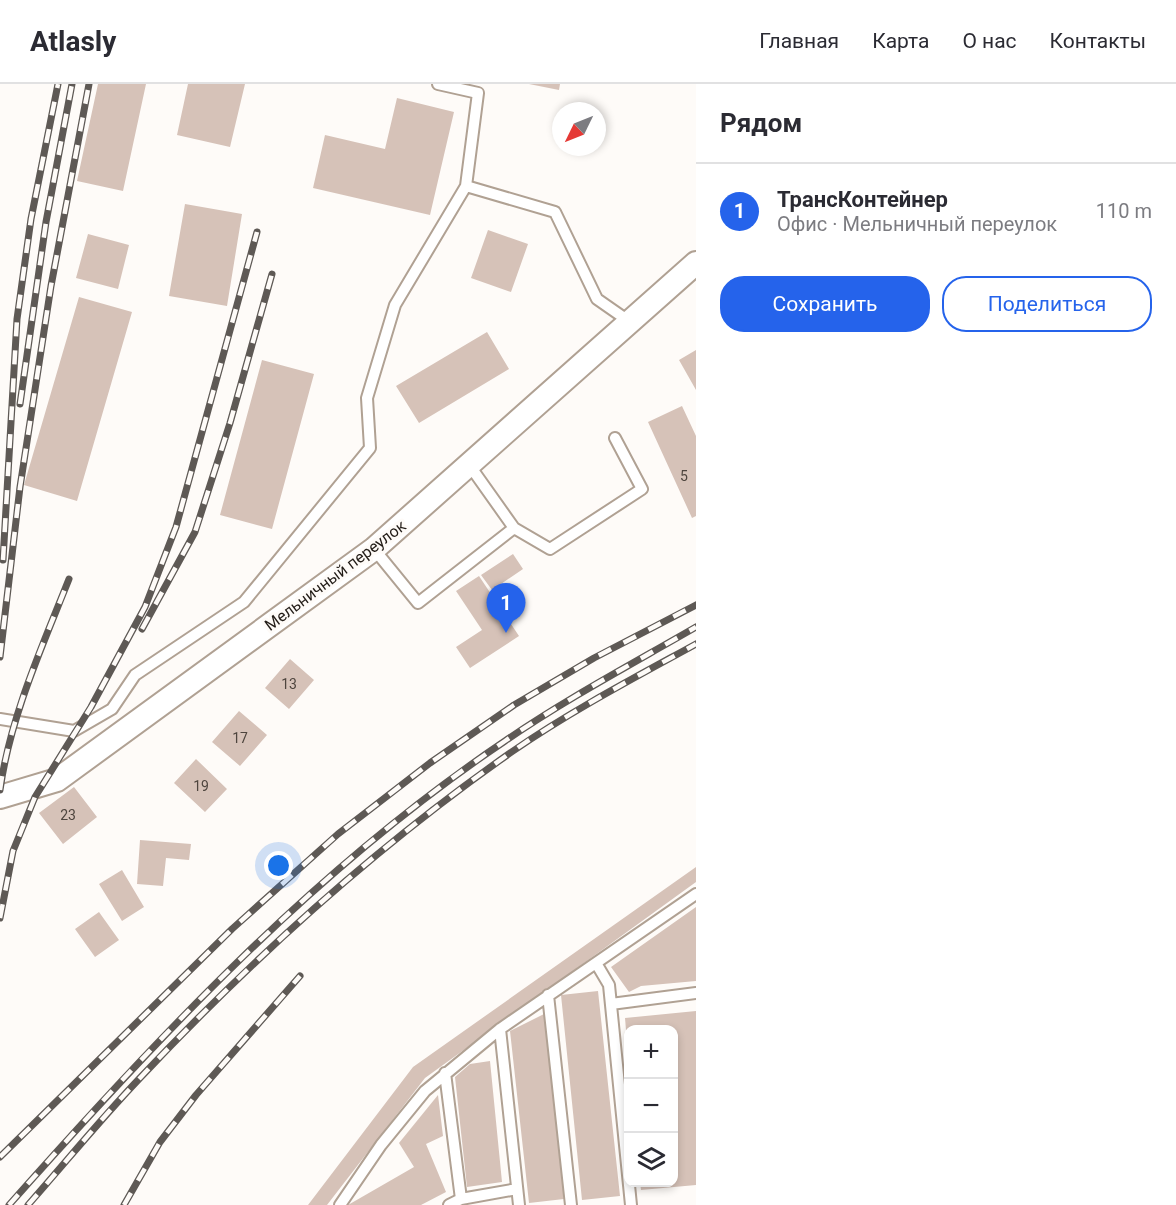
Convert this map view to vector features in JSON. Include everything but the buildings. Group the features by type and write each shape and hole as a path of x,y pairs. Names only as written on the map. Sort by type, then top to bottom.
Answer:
{"street":[{"name":"Мельничный переулок","path":"0,797 57,780 375,549 696,263"}],"lane":[{"path":"0,720 74,731 112,709 135,675 244,602 370,448 367,398 395,305 466,186 477,93 438,84"},
{"path":"466,186 555,212 597,299 630,322"},
{"path":"470,466 514,528 550,549 642,489 615,438"},
{"path":"375,549 418,603 514,528"},
{"path":"339,1205 381,1145 425,1091 500,1029 696,894"},
{"path":"596,963 609,985 631,1205"},
{"path":"611,1004 696,993"},
{"path":"548,996 571,1205"},
{"path":"500,1029 519,1205"},
{"path":"446,1073 461,1199"},
{"path":"449,1205 461,1199 517,1189"}],"railway":[{"path":"3,560 17,319 31,219 58,84"},
{"path":"20,404 46,222 72,84"},
{"path":"0,657 20,487 51,286 89,84"},
{"path":"0,918 13,851 35,797 91,707 145,607 176,527 257,232"},
{"path":"142,629 195,532 230,423 272,274"},
{"path":"0,790 19,709 69,579"},
{"path":"0,1157 232,929 338,834 430,763 514,705 594,658 696,605"},
{"path":"9,1205 182,1017 242,957 369,843 436,790 505,741 599,682 696,627"},
{"path":"28,1205 110,1110 182,1034 271,948 365,865 463,787 535,736 603,695 696,644"},
{"path":"124,1205 160,1142 196,1095 300,976"}],"place":[{"name":"ТрансКонтейнер","path":"506,633"}]}
